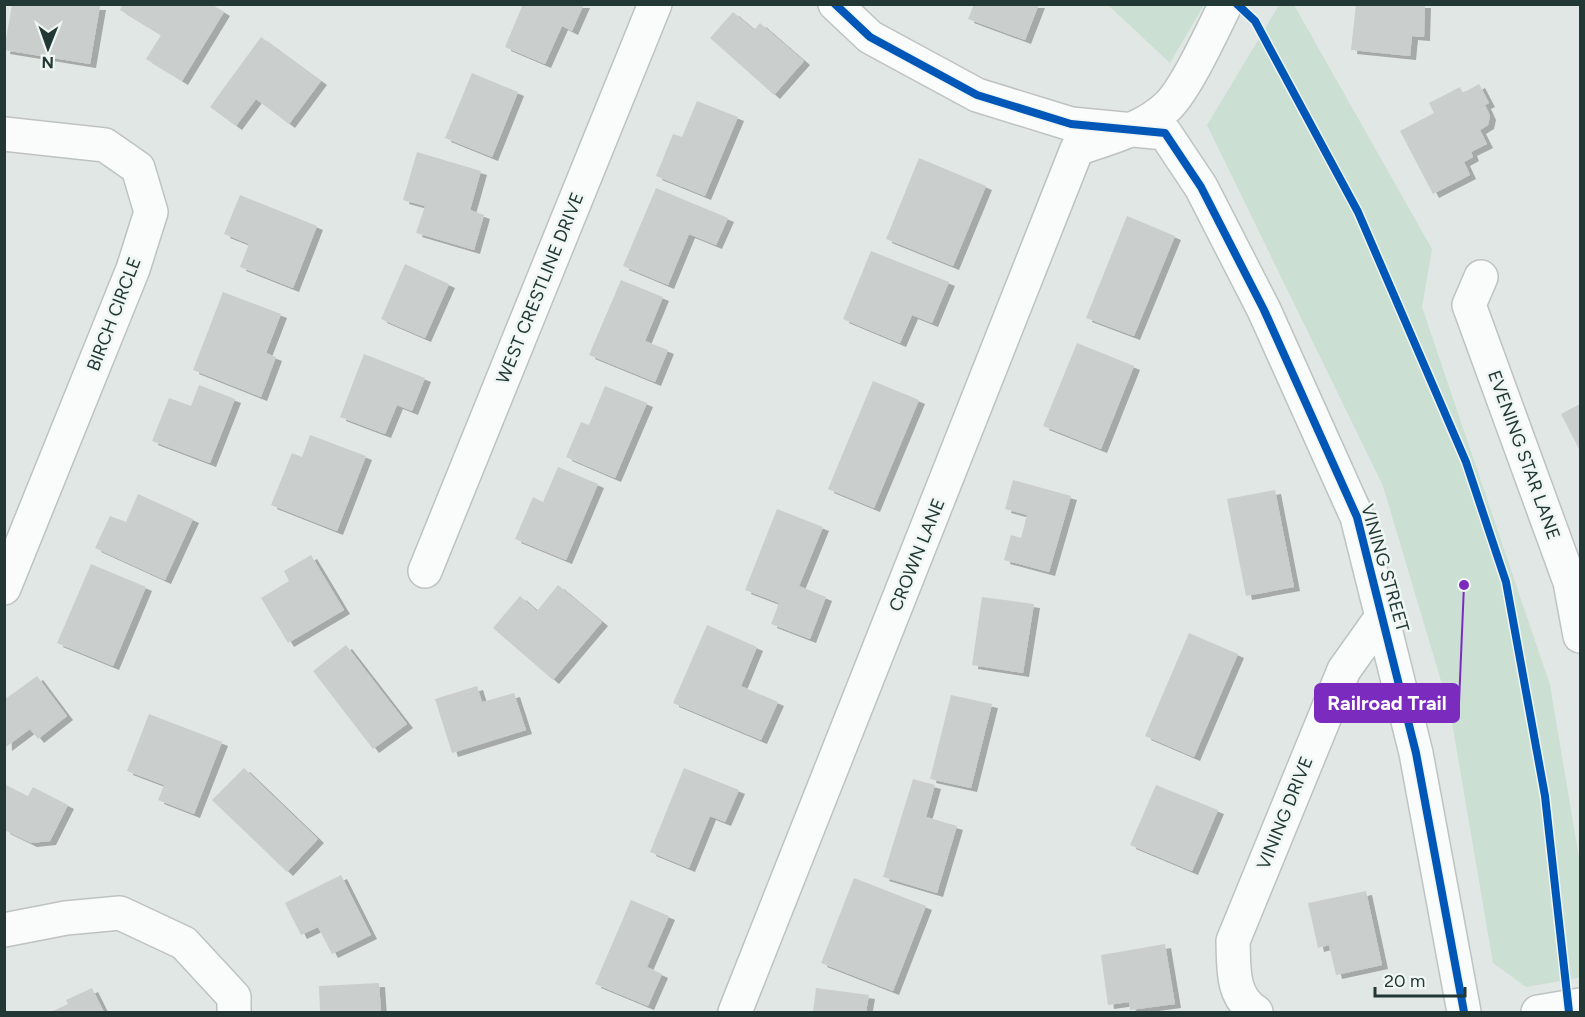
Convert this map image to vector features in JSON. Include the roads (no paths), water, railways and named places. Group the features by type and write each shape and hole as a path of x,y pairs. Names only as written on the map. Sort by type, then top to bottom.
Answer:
{"street":[{"name":"WEST CRESTLINE DRIVE","path":"425,571 655,4"},
{"path":"835,4 870,37 977,95 1071,124 1130,131 1169,105 1226,4"},
{"name":"VINING STREET","path":"1130,131 1165,133 1201,187 1264,310 1358,517 1381,618 1394,655 1416,753 1464,1012"},
{"name":"CROWN LANE","path":"735,1012 1077,149 1130,131"},
{"name":"BIRCH CIRCLE","path":"4,134 105,145 138,168 151,212 133,269 4,588"},
{"name":"EVENING STAR LANE","path":"1481,277 1469,305 1570,582 1581,636"},
{"name":"VINING DRIVE","path":"1256,1012 1245,1005 1234,982 1233,941 1344,670 1381,618"},
{"path":"4,930 66,918 120,913 184,943 234,997 234,1012"},
{"path":"1538,1012 1581,1005"}],"place":[{"name":"Railroad Trail","path":"1464,585"}]}
